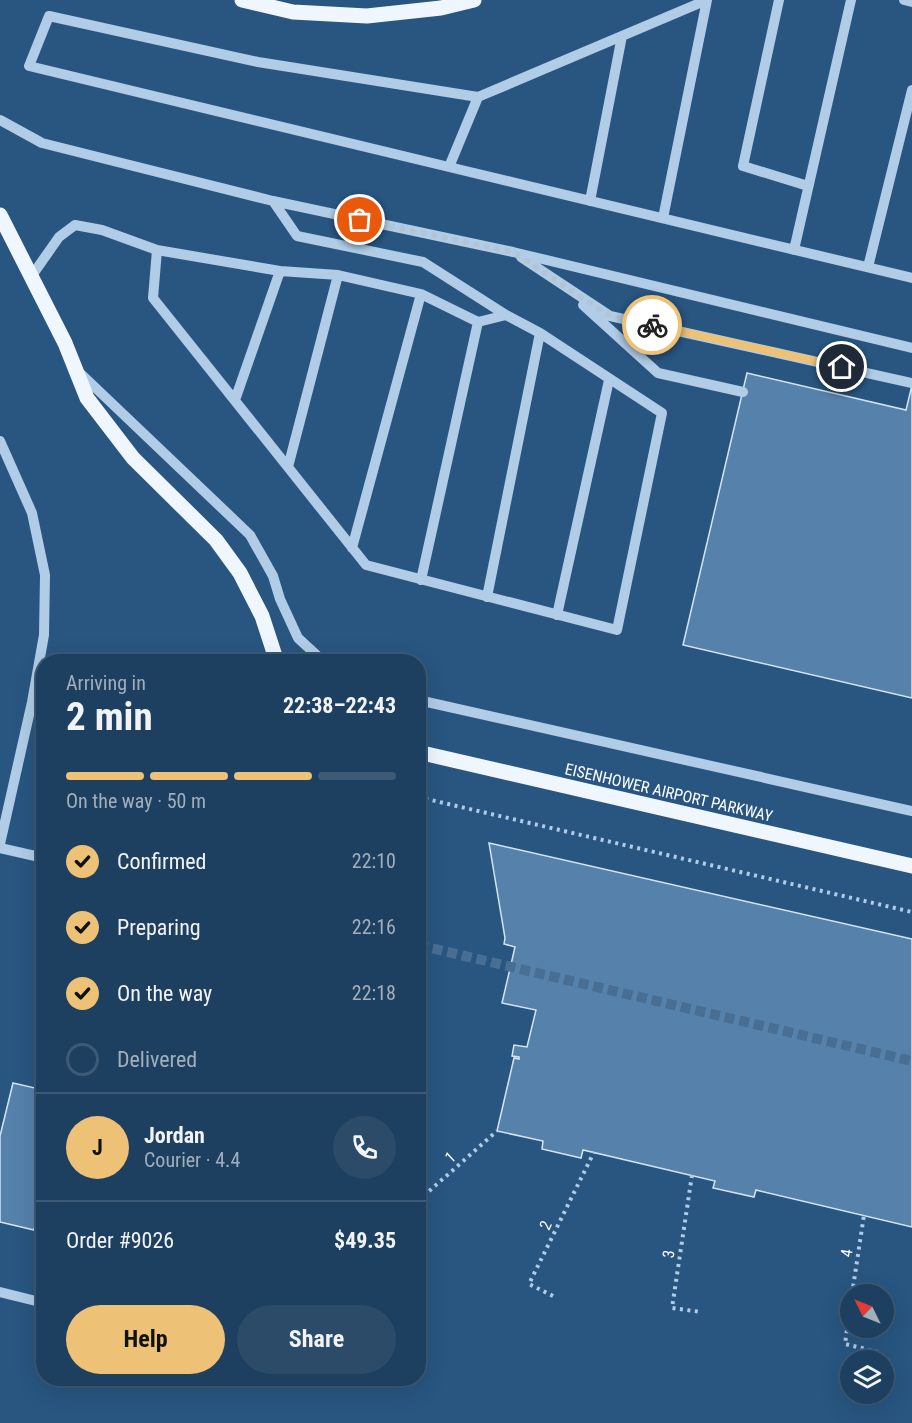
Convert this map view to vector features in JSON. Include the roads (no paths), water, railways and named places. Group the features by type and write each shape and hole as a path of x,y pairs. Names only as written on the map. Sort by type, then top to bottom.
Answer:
{"main road":[{"path":"242,0 293,12 367,16 441,8 474,0"},
{"path":"0,215 65,343 87,398 133,458 216,540 240,573 262,616 274,654"},
{"name":"EISENHOWER AIRPORT PARKWAY","path":"426,754 912,866"}],"street":[{"path":"663,218 707,0 478,97 258,62 49,16 29,66 912,278"},
{"path":"779,0 743,166 808,186"},
{"path":"794,250 851,0"},
{"path":"904,0 912,2"},
{"path":"590,201 622,36"},
{"path":"868,267 912,90"},
{"path":"449,167 478,97"},
{"path":"0,120 42,143 273,201 513,252 912,348"},
{"path":"157,250 153,298 366,565 617,630 662,413 540,333 506,315 423,262 297,236 273,201"},
{"path":"31,277 59,237 75,225 102,230 157,250 280,271 338,275 421,294 478,322 506,315"},
{"path":"513,252 610,316 912,383"},
{"path":"235,400 280,271"},
{"path":"288,466 338,275"},
{"path":"559,282 658,373 743,392"},
{"path":"352,548 421,294"},
{"path":"421,580 478,322"},
{"path":"487,597 540,333"},
{"path":"75,369 250,535 273,576 298,638 315,654"},
{"path":"558,615 609,380"},
{"path":"0,441 32,513 45,575 42,654"},
{"path":"426,702 912,811"},
{"path":"36,707 0,846 36,856"},
{"path":"0,1292 36,1301"}],"tunnel":[{"path":"426,947 912,1061"}]}
